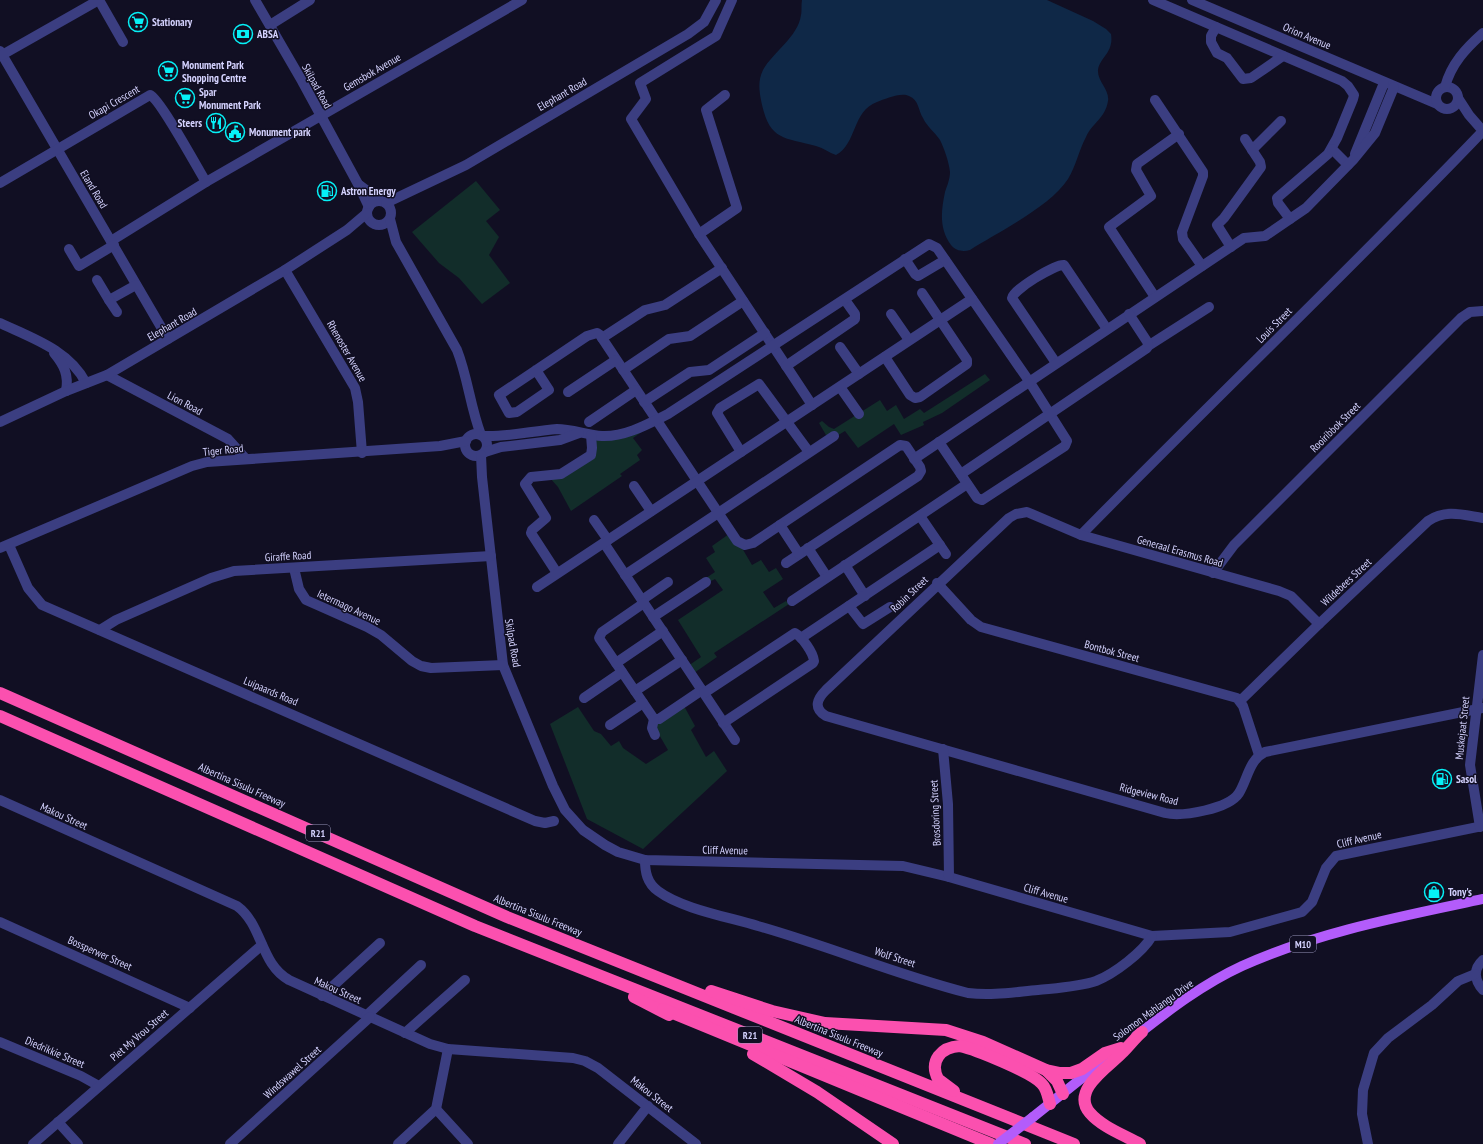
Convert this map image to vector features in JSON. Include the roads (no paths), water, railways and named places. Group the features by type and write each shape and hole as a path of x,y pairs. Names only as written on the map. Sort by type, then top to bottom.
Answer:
{"highway":[{"name":"Albertina Sisulu Freeway","path":"0,693 507,917 1074,1144"},
{"name":"R21","path":"0,716 475,926 1025,1144"},
{"path":"475,926 502,941 634,997 991,1144"},
{"path":"637,969 649,971 772,1011 825,1023 934,1029 953,1032 983,1042 1046,1070 1060,1073 1071,1073 1082,1069 1105,1053 1121,1048"},
{"path":"634,997 772,1064 817,1092 893,1144"},
{"path":"1140,1144 1094,1117 1087,1108 1085,1096 1092,1081 1142,1032"},
{"path":"1048,1105 1045,1087 1038,1080 966,1047 954,1046 948,1048 936,1059 934,1065 936,1075 945,1086 1084,1144"},
{"path":"1046,1070 1057,1081 1063,1094"}],"main road":[{"name":"Solomon Mahlangu Drive","path":"998,1144 1173,1007 1240,967 1264,956 1364,925 1483,899"}],"street":[{"path":"1,53 99,0 123,42"},
{"name":"Skilpad Road","path":"255,0 358,184 368,210"},
{"path":"270,25 310,0"},
{"name":"Gemsbok Avenue","path":"69,248 80,266 206,182 522,0"},
{"name":"Elephant Road","path":"387,209 407,194 466,165 688,34 704,22 716,0"},
{"path":"732,0 716,36 640,83 646,100 631,119 699,234 812,405"},
{"path":"1153,0 1342,82 1348,86 1354,95 1332,149 1279,196 1278,203 1290,219"},
{"name":"Orion Avenue","path":"1192,0 1384,83 1437,104 1442,108 1451,108"},
{"path":"1216,27 1211,36 1211,42 1217,53 1227,58 1243,79 1251,78 1283,56"},
{"path":"1451,108 1456,104 1449,91 1447,79 1463,51 1483,32"},
{"name":"Eland Road","path":"1,53 168,339"},
{"path":"1351,163 1384,83"},
{"path":"914,459 1246,237 1265,236 1306,208 1351,163 1375,133 1394,87"},
{"path":"1413,95 1449,91"},
{"path":"1437,104 1436,95 1449,91"},
{"path":"1449,91 1483,131"},
{"name":"Okapi Crescent","path":"0,183 143,98 152,95 206,182"},
{"path":"699,234 738,208 706,110 725,95"},
{"path":"1156,100 1203,172 1203,176 1182,232 1184,239 1202,266"},
{"path":"1374,106 1385,110"},
{"path":"1451,108 1469,115"},
{"path":"1252,150 1281,121"},
{"name":"Louis Street","path":"1081,534 1483,131"},
{"path":"1155,297 1108,228 1151,196 1136,170 1137,164 1179,134"},
{"path":"1231,247 1218,225 1261,170 1261,164 1245,139"},
{"path":"1332,149 1351,163"},
{"name":"Skilpad Road","path":"358,184 387,209 396,242 452,338 464,369 482,477 503,665 558,798 575,823"},
{"path":"374,202 387,209 385,224 375,225 367,217 368,210 374,202"},
{"name":"Elephant Road","path":"0,422 66,391 107,375 286,270 347,230 368,210"},
{"name":"Skilpad Road","path":"375,225 396,242"},
{"name":"Elephant Road","path":"347,230 375,225"},
{"path":"476,445 501,436 556,429 571,430 579,433 602,436 624,433 656,420 668,414 845,300 929,244 937,248 1029,382 1067,441 1065,446 982,500 977,498 940,442"},
{"path":"905,259 918,276 945,260"},
{"path":"1056,363 1012,298 1016,291 1051,268 1058,265 1064,265 1107,329"},
{"path":"602,338 645,310 665,305 722,268"},
{"name":"Rhenoster Avenue","path":"286,270 355,388 358,402 362,453"},
{"path":"97,280 117,312"},
{"path":"110,300 136,285"},
{"path":"885,357 910,395 915,398 920,397 965,367 967,362 922,293"},
{"path":"537,587 972,299"},
{"path":"786,366 855,319 855,314 845,300"},
{"path":"623,370 670,339 690,336 744,301"},
{"path":"961,474 1148,346 1208,307"},
{"name":"Rooiribbok Street","path":"1213,573 1234,545 1461,318 1470,312 1483,311"},
{"path":"891,314 910,340"},
{"path":"1129,314 1148,343 1148,346"},
{"path":"0,322 49,346 69,360 86,383"},
{"path":"536,370 549,390 517,412 509,413 498,395 587,336 597,333 602,338 738,541 745,545 753,543 900,445 906,446 921,471 918,476 786,563"},
{"path":"644,402 690,372 709,370 765,333"},
{"path":"49,346 65,368 68,381 66,391"},
{"path":"840,347 859,374"},
{"path":"568,392 616,360"},
{"name":"Lion Road","path":"107,375 228,439 246,459"},
{"path":"741,452 716,413 725,404 759,384 809,452"},
{"path":"840,387 859,414"},
{"path":"589,422 636,390"},
{"path":"476,445 501,447 560,440 579,433"},
{"path":"557,573 532,533 532,530 546,518 525,484 531,477 561,474 591,455 591,434"},
{"path":"625,575 834,436"},
{"name":"Tiger Road","path":"5,547 86,510 192,466 208,462 362,453 440,446 476,445"},
{"path":"792,601 967,484"},
{"path":"634,486 651,511"},
{"name":"Generaal Erasmus Road","path":"1027,512 1081,534 1279,591 1291,596 1319,624"},
{"name":"Robin Street","path":"817,705 819,696 937,583 1009,518 1016,514 1027,512"},
{"name":"Wildebees Street","path":"1240,701 1421,527 1434,518 1447,513 1483,518"},
{"path":"920,516 946,554"},
{"path":"594,520 625,575 735,740"},
{"path":"780,525 799,554"},
{"path":"801,638 940,545"},
{"name":"Luipaards Road","path":"5,547 36,600 56,612 535,821 545,823 554,821"},
{"path":"808,548 827,577"},
{"name":"Giraffe Road","path":"100,630 116,620 225,573 491,556"},
{"path":"845,566 865,596"},
{"name":"Ietermago Avenue","path":"294,568 300,592 306,600 375,632 422,666 432,668 503,665"},
{"path":"655,735 652,728 654,719 599,638 600,634 668,582"},
{"path":"653,617 706,582"},
{"name":"Bontbok Street","path":"937,583 971,620 981,627 1232,697 1240,701"},
{"path":"849,606 863,624 890,606"},
{"path":"616,663 663,631"},
{"path":"654,719 659,719 703,692 791,634 795,633 801,638 813,655 812,663 723,722"},
{"name":"Muskejaat Street","path":"1481,827 1470,765 1479,709 1483,655"},
{"path":"635,692 682,660"},
{"path":"584,698 622,672"},
{"path":"1240,701 1259,755 1265,752 1479,709"},
{"path":"610,725 643,703"},
{"name":"Ridgeview Road","path":"817,705 819,710 826,716 1173,815 1185,814 1218,806 1235,798 1253,763 1259,755"},
{"name":"Brosdoring Street","path":"943,749 948,804 948,877"},
{"name":"Makou Street","path":"0,800 237,906 250,918 273,967 282,977 405,1033 448,1049 580,1060 598,1068 696,1144"},
{"name":"Cliff Avenue","path":"575,823 605,845 618,852 645,860 891,864 948,877 1152,936 1230,932 1295,915 1309,906 1326,868 1336,856 1481,827"},
{"name":"Wolf Street","path":"645,860 645,870 649,881 660,893 670,898 716,915 758,926 968,993 982,994 1014,992 1065,987 1097,981 1139,952 1152,936"},
{"name":"Bossperwer Street","path":"0,922 190,1008"},
{"path":"322,996 380,943"},
{"name":"Piet My Vrou Street","path":"33,1144 262,945"},
{"path":"1483,960 1477,966 1475,974 1478,984 1483,990"},
{"name":"Windswawel Street","path":"230,1144 421,965"},
{"path":"1368,1144 1362,1114 1363,1090 1374,1053 1388,1038 1432,1005 1458,982 1475,974"},
{"path":"405,1033 465,980"},
{"name":"Diedrikkie Street","path":"0,1042 81,1076 99,1086"},
{"path":"398,1144 436,1109 448,1049"},
{"path":"618,1144 648,1106"},
{"path":"436,1109 468,1144"},
{"path":"58,1122 78,1144"}],"water":[{"path":"802,0 1047,0 1093,21 1111,34 1111,46 1098,70 1099,78 1108,97 1106,107 1101,117 1089,132 1071,174 1060,189 1036,209 1009,227 970,250 957,250 951,245 944,233 942,220 945,192 950,175 945,151 936,134 921,115 915,100 906,95 897,95 869,106 859,120 848,143 843,150 836,155 819,147 779,135 768,123 760,96 760,78 767,63 790,37 799,23"}],"place":[{"name":"Stationary","path":"138,22"},
{"name":"ABSA","path":"243,34"},
{"name":"Monument Park Shopping Centre","path":"168,71"},
{"name":"Spar Monument Park","path":"185,98"},
{"name":"Steers","path":"216,123"},
{"name":"Monument park","path":"235,132"},
{"name":"Astron Energy","path":"327,191"},
{"name":"Sasol","path":"1442,779"},
{"name":"Tony's","path":"1434,892"}]}
